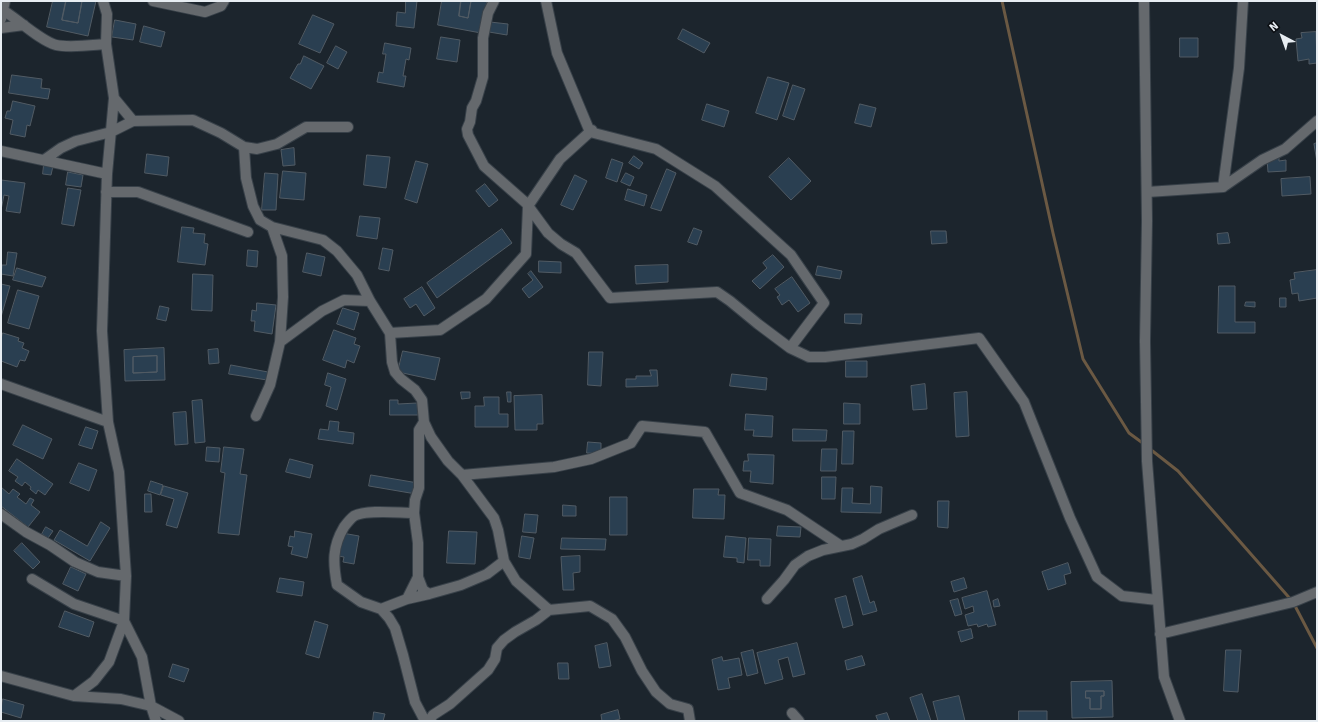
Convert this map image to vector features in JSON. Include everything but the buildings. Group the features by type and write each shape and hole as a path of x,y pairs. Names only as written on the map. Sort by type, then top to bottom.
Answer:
{"street":[{"path":"74,696 94,681 109,662 124,621 126,576 119,472 108,422 102,331 106,192 114,98 106,44 107,14 103,1"},
{"path":"153,1 205,12 221,6 224,1"},
{"path":"494,1 488,13 483,38 483,77 476,101 472,108 468,134 484,166 499,178 528,206 548,233 561,244 576,253 610,298 717,292 790,348 809,357 825,357 979,338 1024,402 1070,518 1097,577 1122,596 1157,600"},
{"path":"546,1 557,53 591,131"},
{"path":"1144,1 1147,192 1145,340 1147,461 1164,677 1180,721"},
{"path":"1223,187 1239,68 1243,1"},
{"path":"3,10 56,45 82,46 106,44"},
{"path":"1,28 24,25"},
{"path":"114,98 133,121"},
{"path":"44,160 61,148 76,141 111,132 133,121 193,120 244,147 257,149 277,144 306,127 348,127"},
{"path":"1147,192 1223,187 1262,160 1285,149 1312,127 1317,121"},
{"path":"390,333 440,330 486,299 526,254 528,206 560,159 591,131"},
{"path":"591,131 656,149 715,186 792,255 824,303 790,348"},
{"path":"244,147 246,178 253,206 260,220 272,227 323,240 357,275 370,301 390,333 392,362 395,372 415,390 422,400 424,422 431,437 448,461 462,475 494,518 504,561 516,581 549,610"},
{"path":"1,151 107,174"},
{"path":"106,192 138,192 248,232"},
{"path":"256,416 270,386 280,342 283,297 282,256 272,227"},
{"path":"280,342 322,311 344,300 370,301"},
{"path":"1,384 108,422"},
{"path":"424,422 420,430 419,488 415,500 414,513 418,543 418,577 423,590 429,594"},
{"path":"462,475 554,467 590,459 631,443 642,426 705,432 740,493 787,510 841,546"},
{"path":"414,513 379,512 355,516 348,521 339,535 335,546 334,559 337,585 361,602 381,609 395,628 410,676 415,702 425,721"},
{"path":"1,514 26,532 50,545 75,562 98,572 126,576"},
{"path":"767,599 795,565 808,556 822,550 852,544 864,539 880,529 912,515"},
{"path":"381,609 407,599 461,585 487,574 504,561"},
{"path":"407,599 418,577"},
{"path":"32,578 74,604 124,621 142,657 151,706 156,721"},
{"path":"1160,634 1293,602 1317,592"},
{"path":"429,721 433,715 450,704 488,670 495,659 497,648 504,640 515,632 536,620 549,610 590,606 612,619 625,637 642,671 656,692 670,704 688,709 690,721"},
{"path":"1,676 74,696 121,699 151,706 179,721"}],"waterway":[{"path":"1002,1 1053,233 1083,359 1129,433 1144,444"},
{"path":"1150,449 1178,471 1293,602 1317,648"}]}
